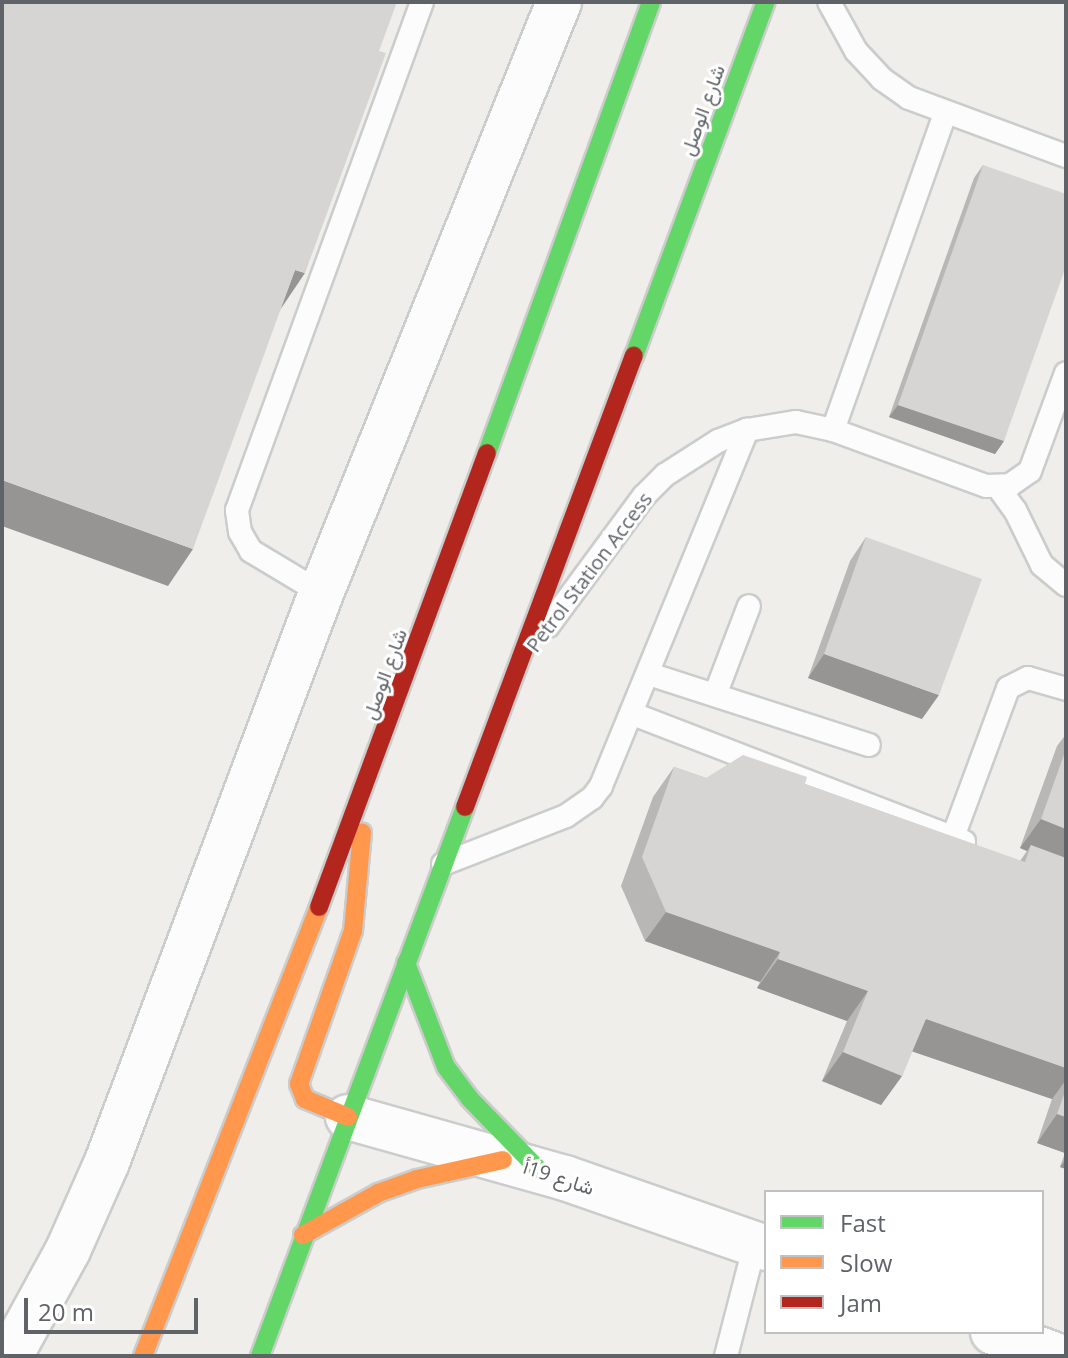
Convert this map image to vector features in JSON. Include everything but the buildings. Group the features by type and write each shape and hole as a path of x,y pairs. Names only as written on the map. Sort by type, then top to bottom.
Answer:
{"main road":[{"name":"شارع الوصل","path":"143,1356 364,793 651,2"},
{"name":"شارع الوصل","path":"271,1343 303,1235 521,663 766,2"},
{"path":"348,1117 305,1099 299,1084 353,931 364,793"},
{"path":"406,963 446,1067 522,1165"},
{"path":"303,1235 378,1193 417,1179 522,1165"}],"street":[{"path":"10,1356 68,1250 107,1162 321,593 559,2"},
{"name":"شارع 19أ","path":"348,1117 522,1165 760,1246"},
{"path":"998,1334 1058,1356"}],"lane":[{"path":"321,593 251,551 240,532 237,510 422,2"},
{"path":"829,2 856,51 882,79 909,98 945,114 1066,156"},
{"path":"833,430 945,114"},
{"path":"1066,373 1030,471 1010,485 998,487 1015,510 1042,565 1066,585"},
{"name":"Petrol Station Access","path":"521,663 644,496 690,456 747,430 796,422 833,430 986,486 998,487"},
{"path":"442,864 579,808 592,798 610,772 747,430"},
{"path":"715,695 749,606"},
{"path":"649,674 869,745"},
{"path":"953,837 1008,688 1028,678 1066,689"},
{"path":"633,714 981,848"},
{"path":"726,1356 760,1246"}],"traffic: fast":[{"path":"487,453 651,2"},
{"path":"634,356 766,2"},
{"path":"260,1356 465,807"},
{"path":"406,963 446,1067 470,1099 540,1171"}],"traffic: slow":[{"path":"348,1117 305,1099 299,1084 353,931 362,832"},
{"path":"143,1356 319,907"},
{"path":"303,1235 378,1193 417,1179 503,1160"}],"traffic: jam":[{"path":"465,807 634,356"},
{"path":"319,907 487,453"}]}
